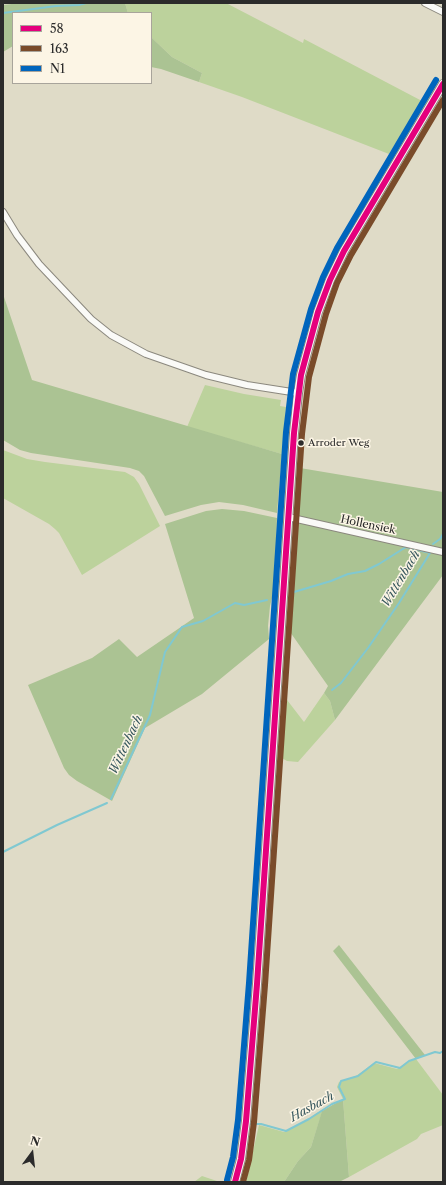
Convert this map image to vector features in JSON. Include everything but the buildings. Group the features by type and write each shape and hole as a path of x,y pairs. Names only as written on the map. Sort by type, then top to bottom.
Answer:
{"street":[{"path":"425,3 443,12"},
{"path":"235,1182 241,1159 246,1121 257,984 288,517 298,393 306,353 318,312 330,280 344,251 443,84"},
{"path":"3,212 18,236 39,264 91,319 111,335 146,354 206,375 247,385 298,393"},
{"name":"Hollensiek","path":"288,517 443,552"}],"green space":[{"path":"20,3 125,3 128,12 12,12 12,47 3,52 3,5"},
{"path":"125,3 226,3 303,43 304,39 422,101 389,154 242,97 199,82 202,73 172,57 152,38 152,12 128,12"},
{"path":"152,38 172,57 202,73 199,82 152,67"},
{"path":"3,294 32,380 282,454 277,513 243,505 219,502 201,505 165,516 144,476 139,471 130,468 31,453 20,450 3,440"},
{"path":"205,385 244,394 281,400 280,406 286,407 282,454 187,427"},
{"path":"3,450 27,459 125,472 134,477 139,484 160,526 82,575 59,533 55,529 49,524 3,498"},
{"path":"300,468 443,492 443,549 295,516"},
{"path":"222,509 244,511 277,518 275,586 270,606 268,626 269,639 202,694 145,728 112,801 69,775 64,768 28,685 92,658 119,639 137,657 194,618 165,524 206,511"},
{"path":"295,521 443,553 443,575 335,720 330,701 324,693 328,686 288,629"},
{"path":"324,693 330,701 335,720 298,762 287,761 280,757 284,696 304,722"},
{"path":"339,945 425,1055 416,1059 333,951"},
{"path":"416,1059 443,1095 443,1125 421,1134 417,1139 349,1177 343,1099 337,1087 339,1082 356,1076 374,1063 397,1069 407,1062"},
{"path":"343,1099 349,1177 339,1182 284,1182 298,1161 311,1147 322,1111"},
{"path":"323,1109 311,1147 298,1161 284,1182 246,1182 259,1125 284,1132 307,1120"},
{"path":"202,1176 220,1182 194,1182"}],"waterway":[{"path":"3,13 86,3"},
{"name":"Wittenbach","path":"433,544 440,539 443,534"},
{"name":"Wittenbach","path":"294,592 331,581 348,574 365,571 406,547 430,553 399,603 368,648 341,683 332,690"},
{"name":"Wittenbach","path":"111,799 150,715 165,652 182,627 203,621 235,603 244,605 267,600"},
{"name":"Wittenbach","path":"3,852 57,825 107,803"},
{"name":"Hasbach","path":"249,1124 261,1124 286,1131 309,1119 332,1104 345,1099 339,1087 341,1081 358,1076 376,1062 400,1068 409,1061 435,1052 440,1053 443,1051"},
{"name":"Hasbach","path":"227,1182 239,1147"}],"transit line":[{"name":"N1","path":"227,1180 233,1157 238,1120 249,983 286,432 293,374 311,309 323,277 337,248 436,80"},
{"name":"58","path":"235,1182 241,1159 246,1121 257,984 294,433 301,375 318,312 330,280 344,251 443,84"},
{"name":"163","path":"243,1182 249,1160 254,1122 265,985 302,434 309,377 326,314 337,283 351,255 443,100"}],"place":[{"name":"Arroder Weg","path":"301,443"}]}
